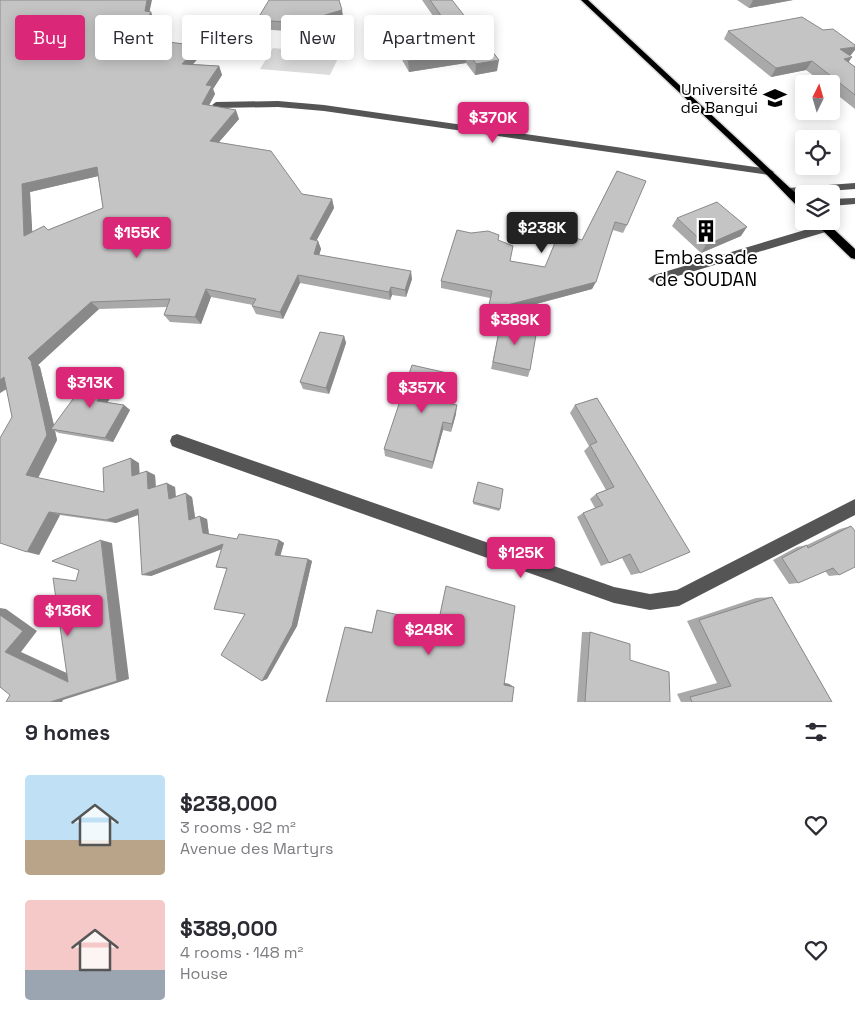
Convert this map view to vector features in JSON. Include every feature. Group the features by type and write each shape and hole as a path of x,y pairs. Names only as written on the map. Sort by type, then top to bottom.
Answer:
{"main road":[{"path":"584,0 795,197"},
{"path":"828,230 855,255"}],"street":[{"path":"216,105 278,104 324,108 769,172"},
{"path":"788,190 855,186"},
{"path":"840,202 855,201"},
{"path":"654,279 804,230"},
{"path":"177,441 614,595 650,602 679,598 855,507"}],"shaded area":[{"path":"273,48 281,49 281,60 337,60 330,75 260,69 266,60 271,60"}],"building":[{"path":"0,0 147,0 145,11 151,12 150,15 95,15 95,60 172,60 172,42 182,44 182,60 186,60 182,64 219,66 206,85 212,86 202,104 236,110 210,141 271,151 302,194 332,199 310,239 318,241 314,254 411,271 405,290 391,287 389,292 298,275 280,312 252,306 256,299 206,289 195,317 164,315 170,299 91,302 28,358 31,361 47,435 26,475 104,492 103,468 131,458 132,476 147,471 148,489 167,483 169,499 186,493 189,520 200,516 203,533 237,539 239,534 279,540 275,555 308,559 292,626 262,681 221,655 245,614 214,609 227,568 216,567 223,544 142,575 138,509 106,520 49,512 27,552 0,543 0,438 12,417 4,377 0,380","holes":["97,167 103,208 48,230 44,226 24,236 22,184"]},
{"path":"269,0 339,0 342,10 325,15 281,15 281,22 271,21 271,15 260,15"},
{"path":"430,0 452,0 464,15 441,15"},
{"path":"802,17 823,30 833,29 855,45 855,47 840,49 852,57 844,59 855,67 855,95 840,83 840,75 830,75 812,61 776,68 728,31"},
{"path":"494,54 499,60 476,64 473,60 494,60"},
{"path":"617,171 646,181 627,225 615,222 596,282 488,310 492,291 441,281 457,230 471,233 488,231 499,235 498,240 513,246 510,261 545,267 559,233 582,240"},
{"name":"Embassade de SOUDAN","path":"717,202 747,227 706,245 677,218"},
{"path":"501,321 537,329 530,370 493,362"},
{"path":"320,332 344,336 326,388 300,382"},
{"path":"412,365 456,375 448,403 457,405 452,424 443,422 433,462 384,449"},
{"path":"95,369 116,375 97,401 124,405 105,438 51,429"},
{"path":"597,398 690,552 640,573 630,554 609,563 583,513 603,505 596,494 614,487 590,445 597,442 575,405"},
{"path":"478,482 503,489 500,509 473,502"},
{"path":"851,526 855,531 855,567 839,575 833,568 798,583 782,558 807,545 808,548"},
{"path":"101,540 117,681 50,702 6,702 10,695 0,687 0,615 23,631 5,652 68,682 53,578 76,581 79,570 52,561"},
{"path":"446,586 515,606 504,685 514,687 512,702 326,702 345,627 372,633 377,610 438,624"},
{"path":"772,597 832,702 692,702 690,697 731,686 699,620"},
{"path":"590,632 630,644 630,660 669,672 670,702 585,702"}],"place":[{"name":"Université de Bangui","path":"775,98"},
{"name":"Embassade de SOUDAN","path":"706,231"}]}
